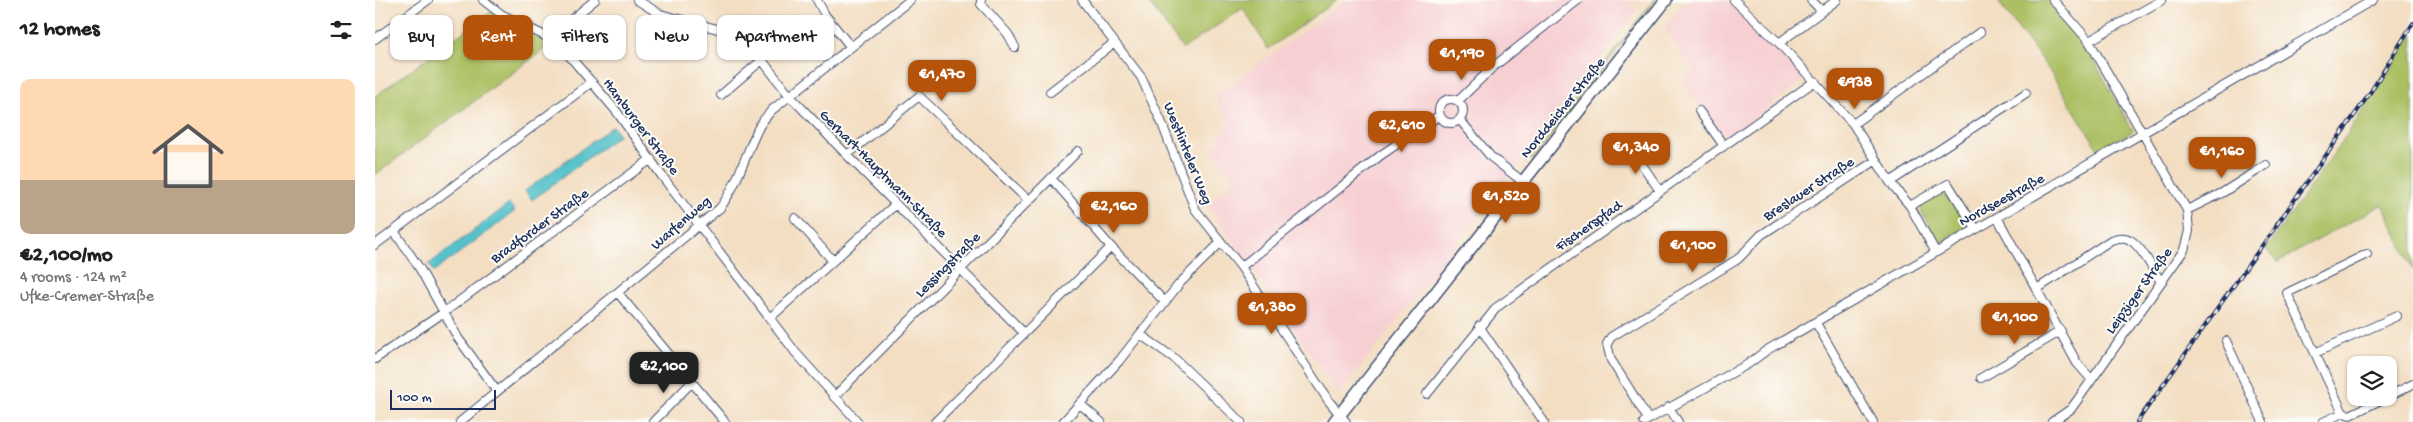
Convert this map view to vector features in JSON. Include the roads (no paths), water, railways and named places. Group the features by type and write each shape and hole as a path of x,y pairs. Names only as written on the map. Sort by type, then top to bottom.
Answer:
{"main road":[{"name":"Norddeicher Straße","path":"1340,419 1521,181 1665,0"}],"street":[{"path":"375,39 429,0"},
{"name":"Hamburger Straße","path":"483,0 501,14 543,35"},
{"path":"577,15 595,0"},
{"name":"Gerhart-Hauptmann-Straße","path":"637,0 660,14 717,29"},
{"path":"817,0 825,15 850,46"},
{"name":"Warfenweg","path":"460,422 496,390 618,293 720,208 726,199 758,128 772,110 910,0"},
{"path":"981,0 981,4 1008,34 1015,47"},
{"name":"Westlinteler Weg","path":"1082,0 1141,78 1152,100 1195,209 1241,268 1340,419"},
{"path":"1458,101 1493,67 1578,0"},
{"path":"1735,0 1779,43 1853,124 1875,161 1910,206 1935,251"},
{"path":"1811,0 1822,11"},
{"path":"1779,43 1837,0"},
{"name":"Leipziger Straße","path":"2052,422 2071,409 2184,250 2189,231 2187,210 2089,41 2053,0"},
{"path":"2089,41 2162,0"},
{"name":"Nordseestraße","path":"1646,421 1669,406 1697,393 1816,323 1935,251 2143,134 2373,0"},
{"path":"1853,124 1980,32"},
{"path":"1050,92 1114,43"},
{"name":"Hamburger Straße","path":"573,60 617,112 699,226 796,353 858,422"},
{"path":"721,95 762,60"},
{"name":"Gerhart-Hauptmann-Straße","path":"762,60 789,95 1024,333"},
{"name":"Fischerspfad","path":"1427,394 1479,326 1497,307 1815,81"},
{"path":"375,245 592,82"},
{"path":"1890,182 2026,93"},
{"path":"847,155 919,96 1029,201"},
{"path":"1451,99 1458,101 1463,111 1460,120 1448,123 1440,115 1440,109 1444,102 1451,99"},
{"path":"1699,111 1724,146"},
{"path":"1241,268 1381,154 1440,115"},
{"path":"1460,120 1491,157 1521,181"},
{"path":"1630,147 1660,191"},
{"name":"Lessingstraße","path":"834,397 1078,151"},
{"name":"Bradforder Straße","path":"375,359 443,313 651,159"},
{"name":"Breslauer Straße","path":"1646,421 1611,360 1607,344 1611,337 1738,258 1761,235 1875,161"},
{"path":"2187,210 2223,193 2266,164"},
{"path":"1051,178 1111,247 1165,302"},
{"path":"1910,206 1948,184 1976,229"},
{"path":"771,318 896,204"},
{"path":"1997,217 2061,330 2077,363 2091,379"},
{"path":"795,218 833,261"},
{"path":"395,230 420,269 458,338 496,390"},
{"path":"2037,289 2111,240 2120,238 2130,239 2161,282"},
{"path":"1063,422 1141,335 1179,284 1221,243"},
{"path":"935,422 1111,247"},
{"path":"2343,413 2287,293 2367,254"},
{"path":"618,293 725,422"},
{"path":"2315,353 2397,316"},
{"path":"1816,323 1873,422"},
{"path":"1479,326 1544,422"},
{"path":"1981,378 2061,330"},
{"path":"1141,335 1174,358 1241,422"},
{"path":"2226,341 2263,422"},
{"path":"653,422 691,383"},
{"path":"2397,392 2413,384"},
{"path":"1080,404 1101,422"},
{"path":"1669,406 1678,422"},
{"path":"2323,422 2343,413 2350,415 2369,406"}],"water":[{"path":"613,126 619,135 532,200 525,191"},
{"path":"509,204 515,211 434,272 429,264"}],"railway":[{"path":"2137,422 2368,96 2413,23"}]}
